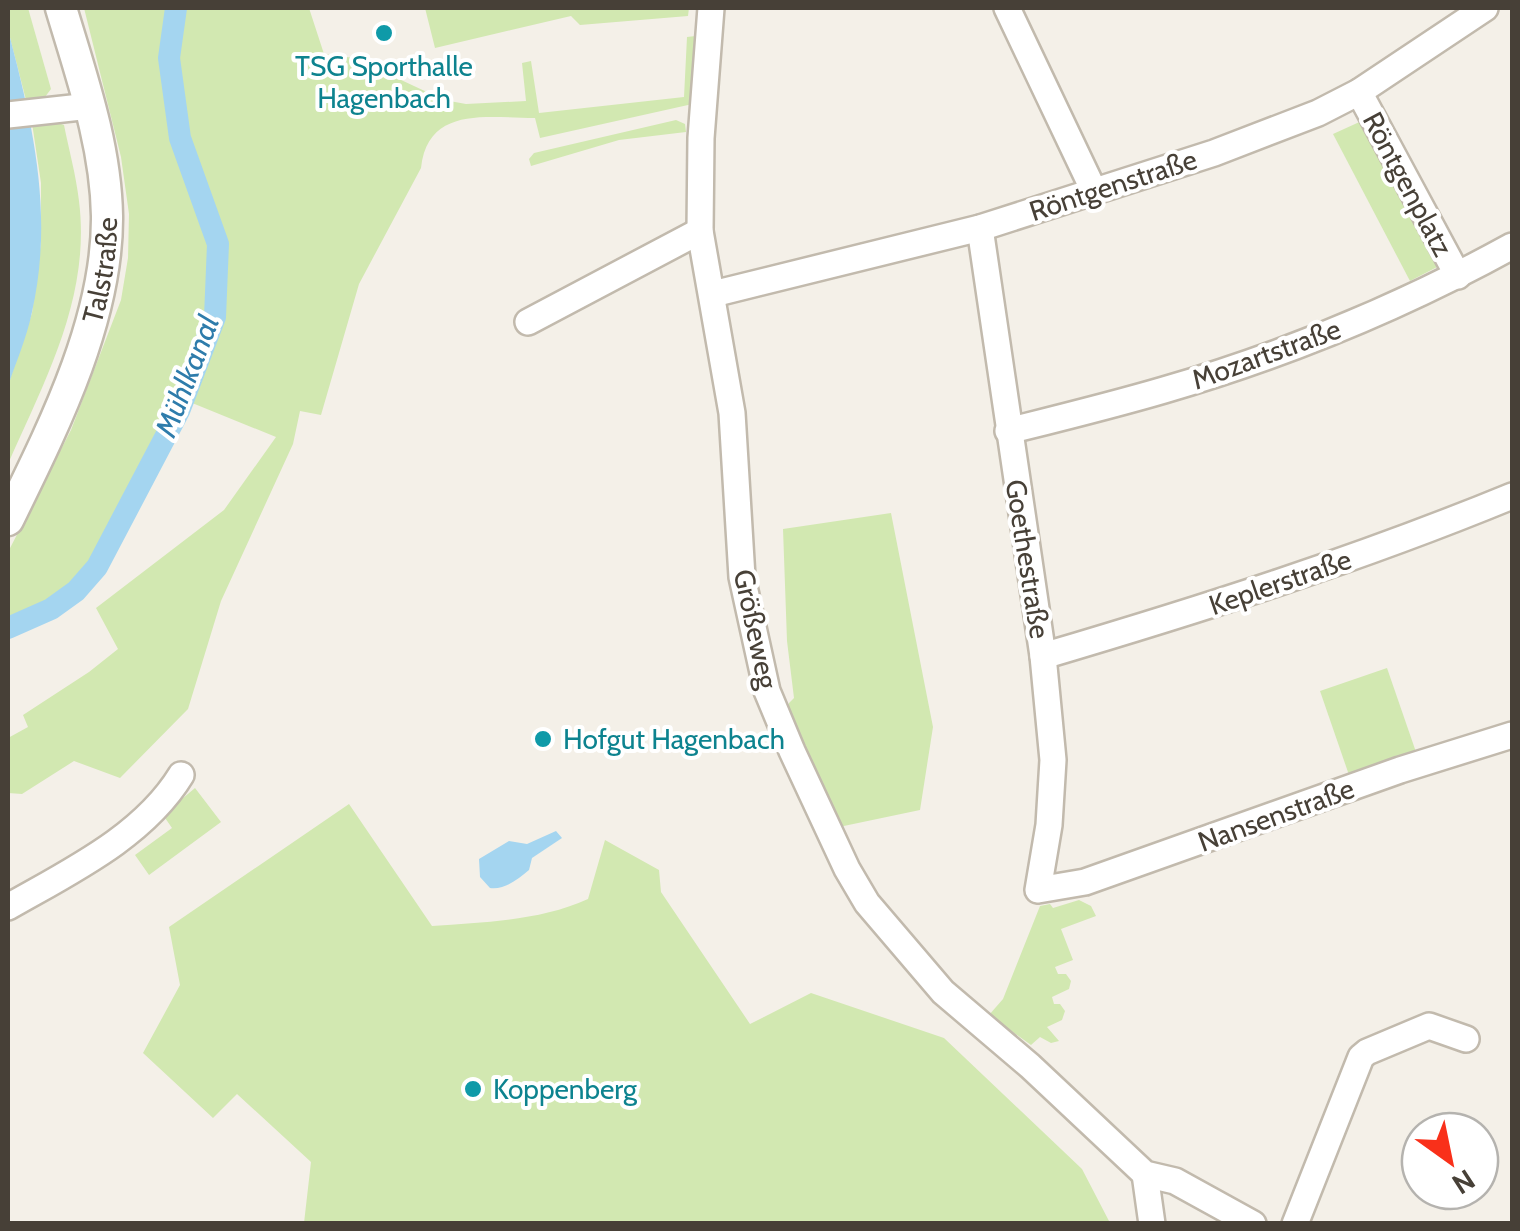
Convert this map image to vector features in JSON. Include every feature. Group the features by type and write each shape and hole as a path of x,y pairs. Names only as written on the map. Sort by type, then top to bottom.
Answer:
{"street":[{"name":"Talstraße","path":"8,520 79,361 101,288 106,217 102,169 90,106 60,8"},
{"name":"Röntgenstraße","path":"713,294 980,228 1214,153 1359,92 1450,17 1485,8"},
{"path":"1011,9 1094,191"},
{"name":"Größeweg","path":"710,14 701,138 700,231 734,428 742,577 767,691 847,869 880,922 943,992 1030,1066 1144,1174 1174,1181 1253,1224"},
{"name":"Röntgenplatz","path":"1359,92 1458,276"},
{"path":"8,115 90,106"},
{"name":"Goethestraße","path":"980,228 1043,656 1053,786 1038,890"},
{"path":"528,322 700,231"},
{"name":"Mozartstraße","path":"1008,432 1166,390 1319,336 1458,276 1512,246"},
{"name":"Keplerstraße","path":"1043,656 1201,609 1375,550 1512,496"},
{"name":"Nansenstraße","path":"1038,890 1084,882 1400,770 1512,735"},
{"path":"8,907 94,858 166,799 180,775"},
{"path":"1295,1224 1361,1058 1429,1026 1466,1039"},
{"path":"1144,1174 1152,1224"}],"green space":[{"path":"8,8 28,8 51,89 45,97 26,100 8,30"},
{"path":"84,8 309,8 324,54 354,58 444,100 466,104 526,101 522,63 531,61 539,113 684,97 687,37 704,35 697,103 540,138 535,118 463,119 435,134 359,284 321,415 300,411 293,444 221,601 188,709 120,778 74,761 22,794 8,793 8,738 28,727 23,715 118,649 96,608 224,510 276,437 175,396 81,577 48,604 8,621 8,552 71,430 121,300 128,258 129,214 121,157"},
{"path":"425,8 689,8 688,16 580,25 571,16 435,48"},
{"path":"1366,119 1441,265 1410,281 1333,134"},
{"path":"676,120 685,124 686,132 619,140 531,166 529,159 534,153"},
{"path":"53,121 64,125 76,182 81,236 78,271 62,337 8,464 8,385 32,313 41,242 41,183 32,123"},
{"path":"891,513 933,727 920,810 839,827 786,719 794,698 787,641 783,529"},
{"path":"1387,668 1416,752 1349,775 1320,691"},
{"path":"195,788 221,822 149,875 135,855 172,828 163,815"},
{"path":"349,804 432,926 531,916 588,899 605,840 659,870 661,892 750,1024 811,993 944,1038 1082,1169 1109,1221 304,1223 311,1162 237,1094 213,1118 143,1053 180,985 169,927"},
{"path":"1079,900 1091,906 1096,916 1061,929 1073,960 1055,967 1058,974 1066,974 1071,981 1069,989 1052,997 1054,1004 1060,1004 1065,1011 1062,1020 1047,1027 1059,1041 1051,1043 1040,1037 1031,1045 989,1015 1003,999 1040,906 1050,904 1053,908"}],"water":[{"path":"8,30 38,170 41,240 32,312 8,386"},
{"path":"556,831 562,838 532,858 529,870 511,883 490,888 480,877 479,859 509,841 527,844"}],"waterway":[{"name":"Mühlkanal","path":"8,628 51,609 76,591 97,567 179,411 215,317 218,244 180,138 169,58 176,8"}],"place":[{"name":"TSG Sporthalle Hagenbach","path":"384,33"},
{"name":"Hofgut Hagenbach","path":"543,739"},
{"name":"Koppenberg","path":"473,1089"}]}
